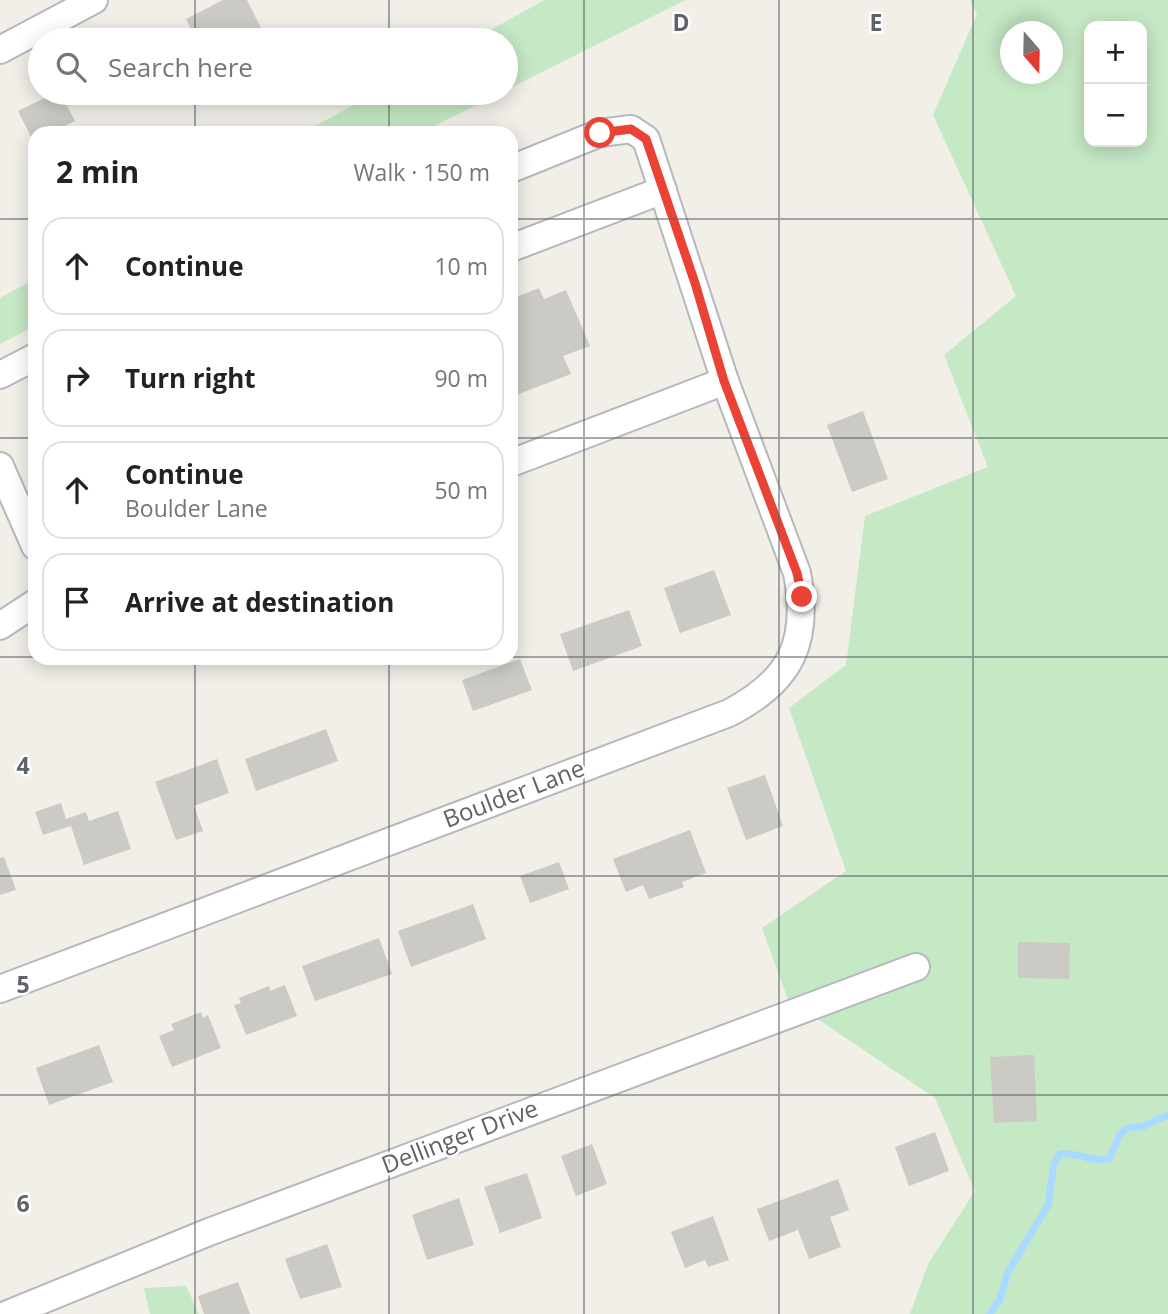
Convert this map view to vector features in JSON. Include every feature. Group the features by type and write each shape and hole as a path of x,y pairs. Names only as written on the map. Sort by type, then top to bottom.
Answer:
{"street":[{"path":"41,28 94,0"},
{"path":"0,50 28,35"},
{"name":"Boulder Lane","path":"0,989 729,713 756,699 774,683 799,642 802,597 797,573 724,381 646,139 631,129 600,133 518,166"},
{"path":"518,245 663,190"},
{"path":"0,375 28,361"},
{"path":"518,460 724,381"},
{"path":"0,466 28,530"},
{"path":"0,626 28,608"},
{"name":"Dellinger Drive","path":"8,1314 235,1223 916,967"}],"green space":[{"path":"545,0 685,0 518,84 518,28 494,28"},
{"path":"970,0 1168,0 1168,1314 910,1314 928,1264 975,1191 935,1098 788,999 762,928 846,871 789,708 846,665 865,516 988,467 944,355 1016,296 933,115 977,14"},
{"path":"354,105 476,105 434,126 315,126"},
{"path":"28,283 28,330 0,344 0,298"},
{"path":"186,1286 199,1314 150,1314 144,1288"}],"building":[{"path":"223,0 247,0 261,28 190,28 186,19"},
{"path":"30,105 66,105 75,121 65,126 28,126 28,131 18,111"},
{"path":"539,288 544,299 566,290 590,346 563,356 571,374 518,394 518,296"},
{"path":"863,411 888,479 852,492 827,425"},
{"path":"714,570 731,615 680,633 664,588"},
{"path":"629,610 642,646 573,671 560,634"},
{"path":"520,659 532,690 473,711 462,680 503,665 518,665"},
{"path":"326,729 338,761 256,791 245,759"},
{"path":"217,759 229,793 194,806 203,831 176,840 155,782"},
{"path":"765,775 783,826 746,840 727,788"},
{"path":"61,803 66,819 86,812 89,821 118,811 131,849 84,865 71,826 43,835 35,812"},
{"path":"690,830 706,873 682,882 684,887 649,899 643,885 626,892 613,859"},
{"path":"4,857 16,890 0,895 0,858"},
{"path":"559,862 569,889 530,903 520,876"},
{"path":"473,904 486,939 411,967 398,931"},
{"path":"379,938 392,974 315,1001 302,966"},
{"path":"1018,942 1070,943 1069,979 1018,978"},
{"path":"285,985 297,1016 246,1035 234,1005 241,1003 239,998 269,986 270,991"},
{"path":"201,1012 203,1018 208,1015 221,1048 172,1067 159,1036 174,1030 171,1024"},
{"path":"99,1045 113,1082 49,1105 36,1068"},
{"path":"1034,1055 1037,1121 994,1123 990,1057"},
{"path":"935,1132 949,1171 909,1186 895,1147"},
{"path":"592,1144 607,1184 576,1196 561,1156"},
{"path":"527,1173 542,1218 500,1233 484,1187"},
{"path":"838,1179 849,1210 830,1217 841,1247 809,1259 798,1230 769,1241 757,1209"},
{"path":"459,1198 474,1245 427,1260 412,1215"},
{"path":"713,1216 729,1260 708,1267 705,1260 685,1268 671,1232"},
{"path":"327,1244 342,1287 300,1299 285,1259"},
{"path":"238,1282 250,1314 204,1314 198,1296"}],"waterway":[{"path":"990,1314 1000,1299 1008,1272 1048,1205 1054,1163 1060,1154 1110,1158 1120,1134 1130,1127 1142,1127 1168,1115"}],"route":[{"path":"600,133 631,129 646,139 695,283 724,381 797,573 802,597"}]}
